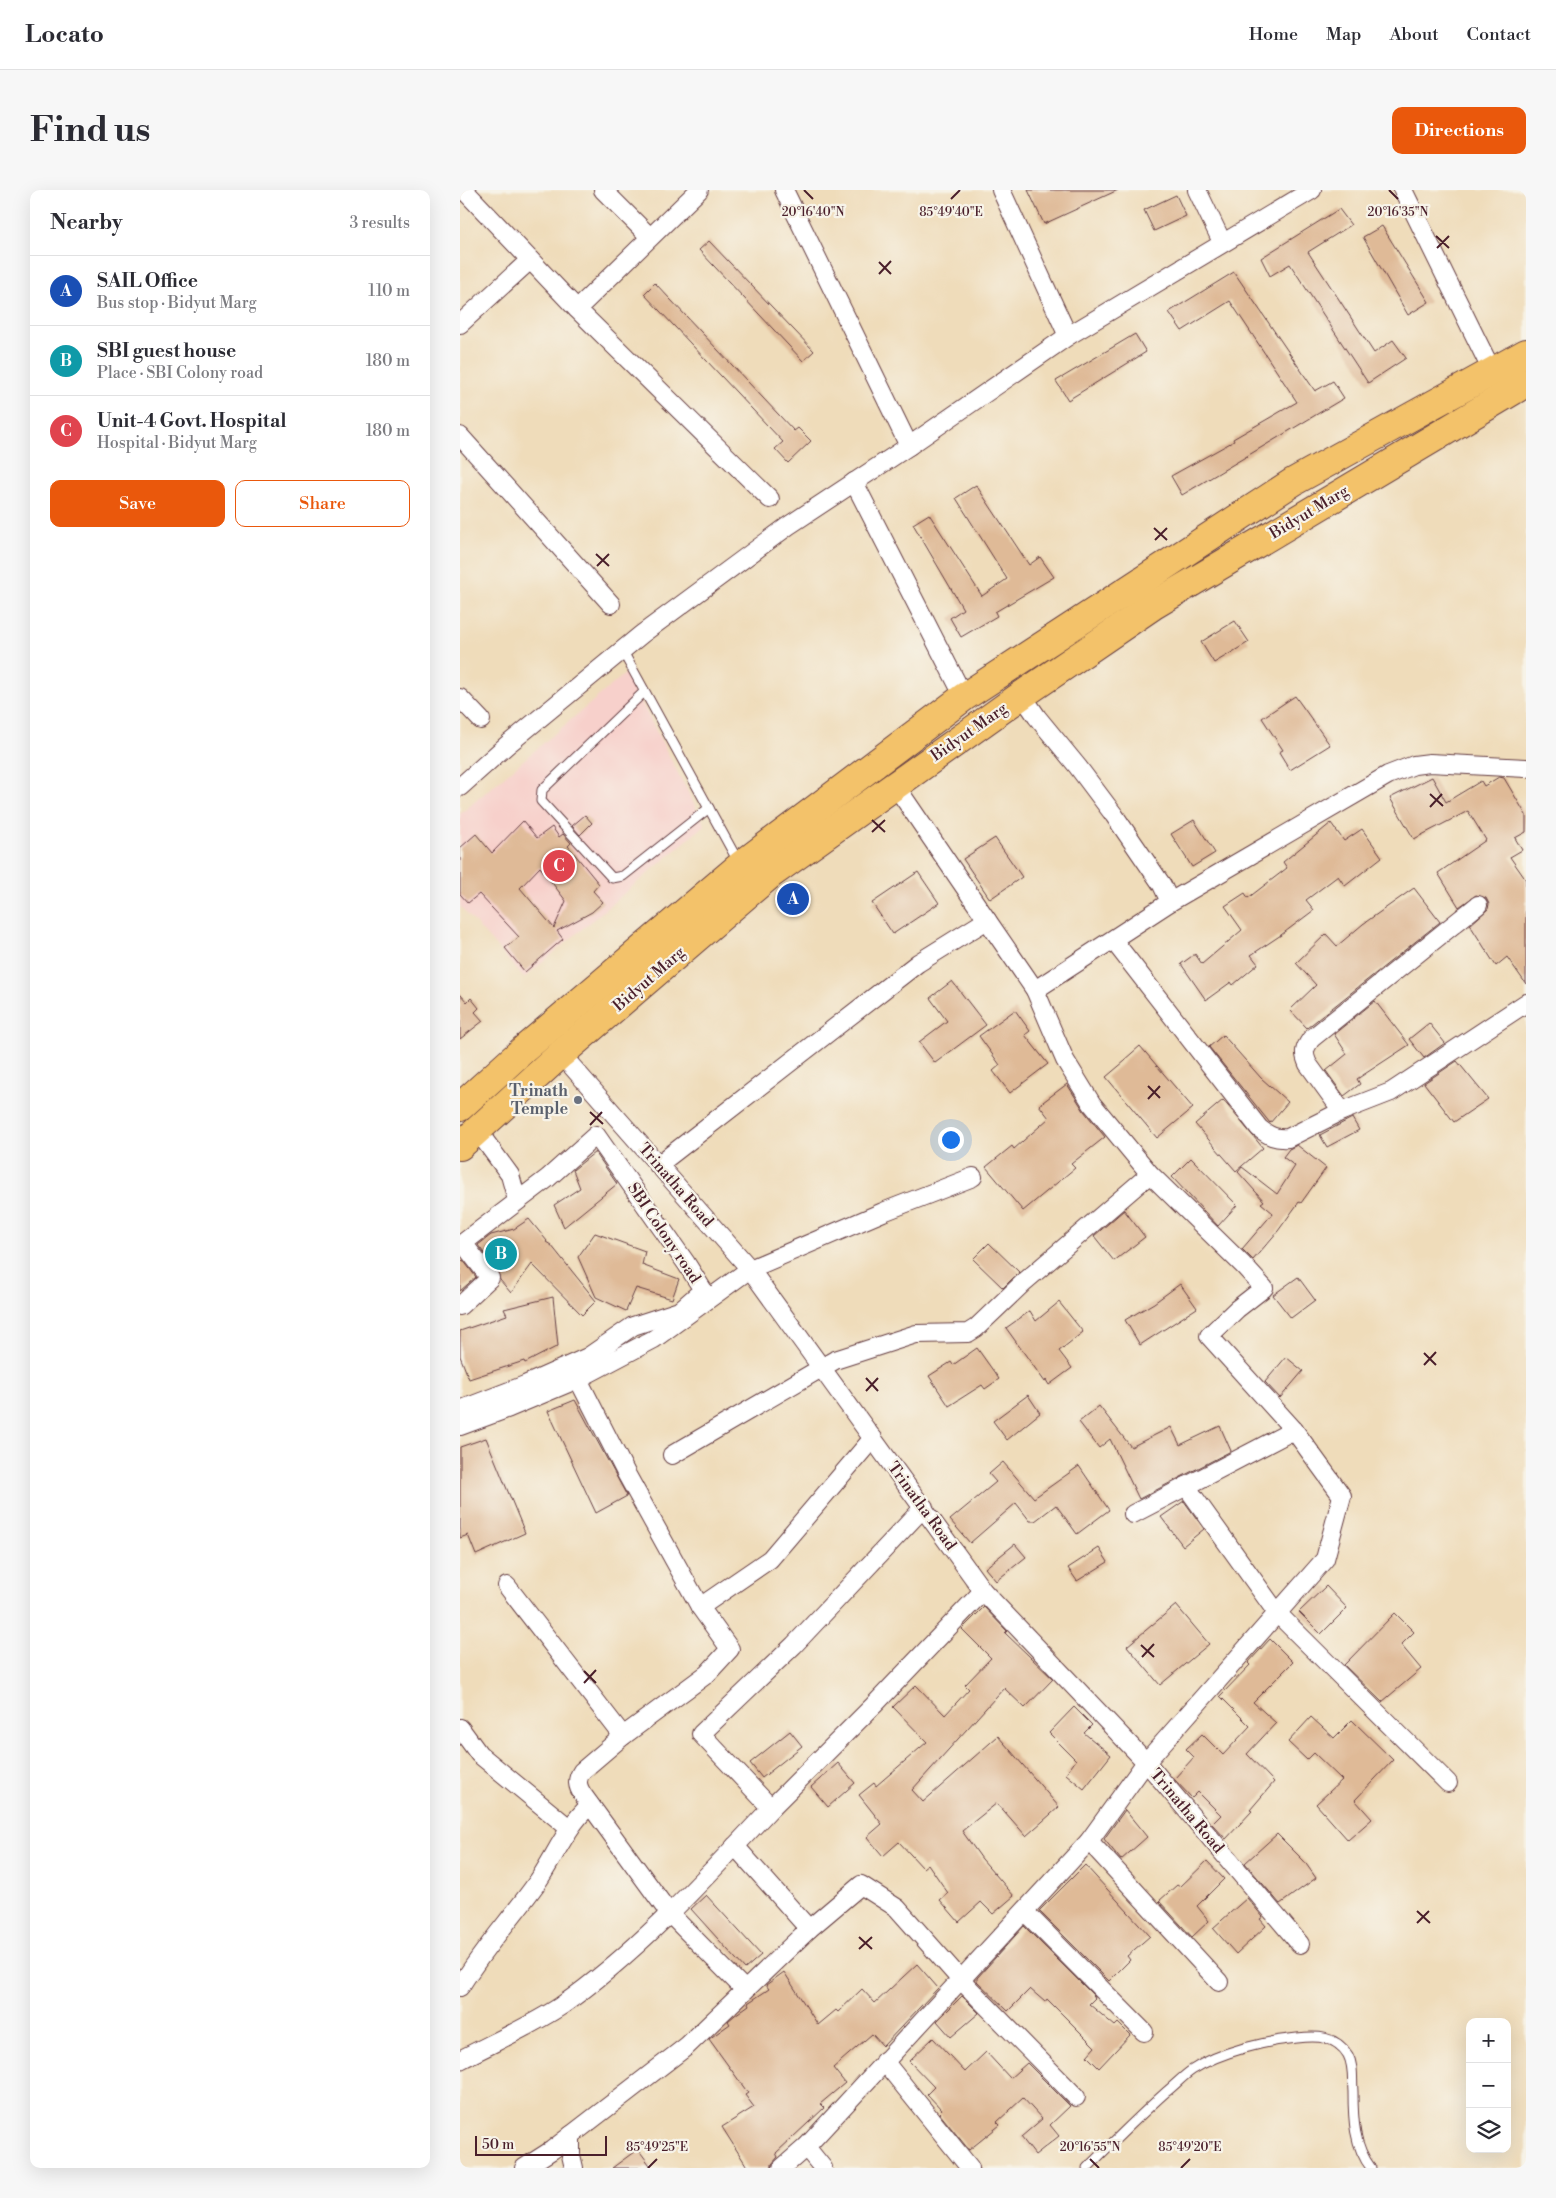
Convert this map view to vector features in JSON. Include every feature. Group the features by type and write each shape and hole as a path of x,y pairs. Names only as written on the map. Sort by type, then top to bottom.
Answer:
{"main road":[{"name":"Bidyut Marg","path":"460,1107 522,1050 741,865 964,697 1293,482 1526,352"},
{"name":"Bidyut Marg","path":"469,1138 561,1054 771,874 895,785 1154,605 1526,383"},
{"path":"1293,482 1310,511"}],"street":[{"path":"464,190 577,309 770,499"},
{"path":"603,190 650,237"},
{"path":"577,309 699,190"},
{"path":"784,190 909,446"},
{"path":"1001,190 1068,336"},
{"path":"1197,190 1222,242"},
{"path":"460,787 622,650 788,526 909,446 1068,336 1222,242 1312,190"},
{"path":"1403,190 1492,371"},
{"path":"460,324 530,260"},
{"path":"460,436 611,604"},
{"path":"854,482 964,697"},
{"path":"1022,695 1114,815 1162,885 1170,902"},
{"path":"460,698 481,720"},
{"path":"1035,990 1170,902 1388,775 1402,769 1430,763 1526,768"},
{"path":"782,2168 806,2147 1089,1841 1146,1762 1326,1559 1342,1496 1294,1430 1209,1336 1237,1309 1264,1288 1150,1174 1092,1104 1064,1060 1035,990 895,785"},
{"path":"1342,1111 1308,1064 1304,1055 1304,1048 1311,1039 1478,905"},
{"path":"658,1165 918,963 987,920"},
{"path":"1113,940 1259,1128 1269,1136 1278,1138 1288,1138 1342,1111 1391,1092 1526,1002"},
{"name":"Trinatha Road","path":"561,1054 750,1269 983,1591 1146,1762 1300,1944"},
{"name":"SBI Colony road","path":"460,1306 490,1278 463,1243 548,1178 596,1135 703,1290 679,1311 632,1326 588,1358 525,1386 460,1410"},
{"path":"469,1138 510,1175 517,1200"},
{"path":"672,1455 835,1360 916,1334 968,1333 1150,1174"},
{"path":"460,1426 578,1379 654,1339 750,1269 883,1212 973,1177"},
{"path":"578,1379 627,1475 700,1607 730,1649 707,1674 623,1736 582,1771 578,1778 578,1788 669,1913 745,1990"},
{"path":"1132,1514 1294,1430"},
{"path":"700,1607 770,1559 873,1438"},
{"path":"1186,1486 1277,1613 1448,1783"},
{"path":"771,1808 701,1734 794,1645 924,1507"},
{"path":"507,1586 623,1736"},
{"path":"460,2060 531,2024 560,2006 603,1972 669,1913 983,1591"},
{"path":"460,1728 480,1754 569,1828"},
{"path":"460,1987 501,1928 537,1882 569,1828 590,1805"},
{"path":"1089,1841 1219,1982"},
{"path":"735,1846 809,1929"},
{"path":"524,2168 571,2135 687,2046 809,1929 860,1885 896,1908 961,1980 1076,2097"},
{"path":"1025,1912 1144,2032"},
{"path":"884,2061 970,2168"},
{"path":"571,2135 571,2155 574,2168"},
{"path":"806,2147 824,2168"}],"lane":[{"path":"622,650 741,865"},
{"path":"644,692 542,790 541,801 612,878 622,876 709,808"},
{"path":"1087,2168 1151,2106 1192,2070 1211,2060 1239,2050 1283,2039 1320,2036 1337,2044 1348,2055 1352,2068 1355,2130 1359,2147 1371,2168"}],"shaded area":[{"path":"626,673 705,825 524,978 460,906 460,814"}],"building":[{"path":"1028,190 1118,190 1044,224"},
{"path":"1176,195 1186,216 1154,231 1144,210"},
{"path":"1339,209 1351,225 1308,252 1374,353 1393,340 1406,358 1368,383 1290,264 1270,276 1261,258"},
{"path":"1382,226 1429,302 1408,315 1363,237"},
{"path":"709,241 814,351 803,361 699,250"},
{"path":"1234,272 1315,391 1333,381 1344,398 1182,495 1171,476 1234,441 1233,439 1297,402 1230,301 1182,331 1169,312"},
{"path":"655,283 794,431 798,428 811,441 788,463 775,449 783,442 644,294"},
{"path":"1135,334 1146,352 1068,400 1056,381"},
{"path":"976,485 1029,565 1040,557 1054,577 995,612 997,616 961,637 950,618 963,609 913,524 929,514 982,596 1007,579 956,498"},
{"path":"1235,621 1249,642 1214,663 1201,642"},
{"path":"1295,696 1330,745 1290,770 1279,752 1283,750 1262,718"},
{"path":"1432,777 1446,802 1481,781 1484,786 1499,777 1504,778 1526,815 1526,832 1515,838 1522,850 1510,857 1526,880 1526,984 1507,957 1496,966 1470,925 1488,909 1489,904 1486,898 1476,895 1459,907 1438,873 1486,840 1468,811 1414,839 1390,798"},
{"path":"585,815 592,823 580,835 572,826"},
{"path":"1194,820 1215,853 1192,867 1171,834"},
{"path":"523,821 537,838 552,827 559,837 563,834 571,843 568,846 599,884 593,891 603,902 592,912 557,931 563,939 525,972 505,948 519,937 479,894 468,903 460,894 460,848 476,834 492,853","holes":["540,867 566,901 554,928 520,888"]},
{"path":"1331,823 1344,841 1362,829 1382,857 1345,886 1338,876 1306,900 1314,910 1251,955 1258,964 1233,985 1231,982 1206,1000 1181,964 1195,954 1202,964 1242,930 1225,906 1245,893 1248,898 1287,868 1283,862"},
{"path":"995,838 1022,877 990,899 963,859"},
{"path":"918,872 939,903 893,934 872,903"},
{"path":"1414,888 1440,922 1307,1028 1290,1010 1316,985 1296,963 1326,934 1337,946 1363,924"},
{"path":"952,981 986,1025 935,1063 919,1042 947,1021 930,998"},
{"path":"460,994 467,1002 471,998 479,1008 475,1012 483,1021 460,1039"},
{"path":"1375,1001 1409,1045 1357,1079 1360,1084 1344,1096 1326,1071 1347,1054 1334,1034"},
{"path":"1015,1010 1030,1031 1025,1035 1048,1064 1010,1093 993,1071 1000,1065 979,1036"},
{"path":"1429,1023 1445,1043 1424,1058 1409,1039"},
{"path":"1223,1035 1261,1078 1288,1102 1270,1123 1209,1047"},
{"path":"1140,1046 1193,1108 1157,1138 1106,1077"},
{"path":"1457,1061 1488,1099 1454,1122 1424,1083"},
{"path":"1067,1084 1084,1111 1105,1137 1071,1164 1075,1168 1023,1211 986,1167 1012,1146 1014,1149 1049,1118 1039,1105"},
{"path":"1223,1100 1263,1148 1236,1171 1195,1124"},
{"path":"1352,1118 1359,1130 1327,1147 1320,1135"},
{"path":"1297,1145 1326,1168 1301,1203 1299,1202 1278,1231 1253,1260 1242,1249 1273,1213 1261,1203 1264,1201 1238,1172 1242,1167 1277,1194 1295,1166 1283,1157 1289,1149"},
{"path":"595,1152 617,1184 564,1227 554,1205 580,1188 573,1170"},
{"path":"1191,1158 1237,1205 1218,1226 1172,1177"},
{"path":"1124,1210 1145,1237 1114,1261 1094,1236"},
{"path":"529,1219 596,1301 582,1315 532,1264 511,1293 500,1280 498,1272 478,1245 491,1235 514,1229"},
{"path":"595,1233 645,1251 642,1265 679,1279 672,1299 636,1288 626,1311 596,1297 578,1257"},
{"path":"989,1243 1019,1272 1003,1288 973,1259"},
{"path":"463,1260 476,1277 460,1291 460,1263"},
{"path":"1298,1277 1315,1300 1291,1318 1273,1295"},
{"path":"1180,1284 1197,1308 1140,1345 1125,1320 1154,1303"},
{"path":"553,1297 558,1346 525,1363 524,1361 469,1379 460,1356 460,1331 507,1315 504,1309"},
{"path":"1059,1302 1083,1332 1059,1351 1072,1368 1049,1385 1006,1328 1030,1311 1036,1321"},
{"path":"977,1348 999,1379 985,1389 982,1385 949,1406 929,1376 951,1362 953,1365"},
{"path":"1286,1357 1303,1371 1280,1398 1265,1382"},
{"path":"1028,1395 1040,1413 1007,1440 993,1421"},
{"path":"575,1400 627,1496 596,1513 548,1411"},
{"path":"1099,1406 1131,1447 1171,1427 1180,1445 1220,1426 1231,1451 1139,1499 1110,1439 1099,1448 1079,1422"},
{"path":"486,1438 525,1533 476,1555 468,1535 460,1538 460,1447"},
{"path":"1003,1462 1034,1498 1079,1466 1109,1510 1077,1534 1056,1505 1035,1521 1030,1521 1016,1503 970,1543 950,1520 996,1482 989,1474"},
{"path":"1184,1501 1204,1529 1183,1546 1161,1517"},
{"path":"1015,1544 1026,1557 996,1581 985,1568"},
{"path":"1099,1548 1108,1562 1077,1581 1068,1568"},
{"path":"1326,1586 1347,1608 1321,1634 1299,1612"},
{"path":"1176,1605 1209,1644 1160,1685 1127,1646"},
{"path":"984,1607 1007,1631 1005,1633 1053,1679 1025,1708 1004,1688 912,1790 923,1802 998,1736 1059,1807 1026,1836 997,1803 962,1831 982,1859 1014,1896 993,1914 981,1902 959,1922 940,1900 948,1893 928,1864 923,1868 899,1842 883,1856 867,1837 882,1824 859,1795 874,1783 876,1786 927,1742 893,1707 916,1685 945,1715 969,1689 965,1685 991,1658 962,1629"},
{"path":"1395,1613 1414,1632 1401,1645 1421,1669 1382,1702 1344,1665"},
{"path":"1270,1639 1293,1662 1253,1702 1276,1723 1247,1754 1274,1782 1250,1810 1252,1811 1226,1839 1212,1824 1221,1815 1198,1792 1192,1798 1174,1779 1194,1757 1186,1749 1202,1734 1223,1755 1250,1726 1220,1696 1250,1665 1248,1663"},
{"path":"1074,1707 1092,1725 1084,1733 1111,1755 1084,1789 1066,1774 1076,1760 1049,1733"},
{"path":"1311,1717 1334,1738 1352,1720 1393,1760 1355,1800 1372,1819 1348,1840 1316,1804 1342,1780 1314,1753 1307,1760 1288,1742"},
{"path":"790,1731 802,1746 762,1778 750,1763"},
{"path":"838,1763 855,1783 828,1807 811,1787"},
{"path":"1125,1810 1147,1837 1121,1860 1104,1839"},
{"path":"1277,1834 1304,1861 1316,1878 1280,1904 1245,1863"},
{"path":"1207,1861 1224,1879 1197,1906 1209,1921 1192,1937 1159,1901 1177,1885 1180,1887"},
{"path":"1085,1865 1150,1936 1127,1956 1130,1960 1109,1981 1039,1911"},
{"path":"706,1895 761,1955 745,1969 691,1909"},
{"path":"1247,1898 1263,1917 1260,1919 1266,1926 1236,1954 1213,1928"},
{"path":"1024,1926 1094,1996 1095,1998 1089,2004 1115,2026 1118,2023 1130,2035 1099,2068 1087,2056 1095,2047 1047,1999 1045,2002 1030,1989 1008,2011 977,1981 977,1978"},
{"path":"917,1964 938,1988 883,2046 872,2034 833,2068 845,2083 820,2104 824,2108 776,2153 778,2157 772,2164 772,2168 748,2168 722,2127 754,2107 745,2095 748,2093 709,2039 730,2024 728,2021 749,2005 748,2003 769,1989 766,1985 784,1972 818,2025 836,2010 838,2012 862,1989 875,2003"},
{"path":"962,1996 979,2013 951,2037 937,2021"},
{"path":"933,2038 965,2072 986,2052 1010,2078 1027,2063 1070,2106 1050,2125 1059,2136 1035,2155 1021,2137 1042,2119 1023,2098 997,2122 1000,2125 969,2150 939,2113 942,2110 927,2094 934,2087 909,2061"},
{"path":"638,2149 652,2168 612,2168"}],"place":[{"name":"Unit-4 Govt. Hospital","path":"559,866"},
{"name":"SAIL Office","path":"793,899"},
{"name":"Trinath Temple","path":"578,1100"},
{"name":"SBI guest house","path":"501,1254"}]}
